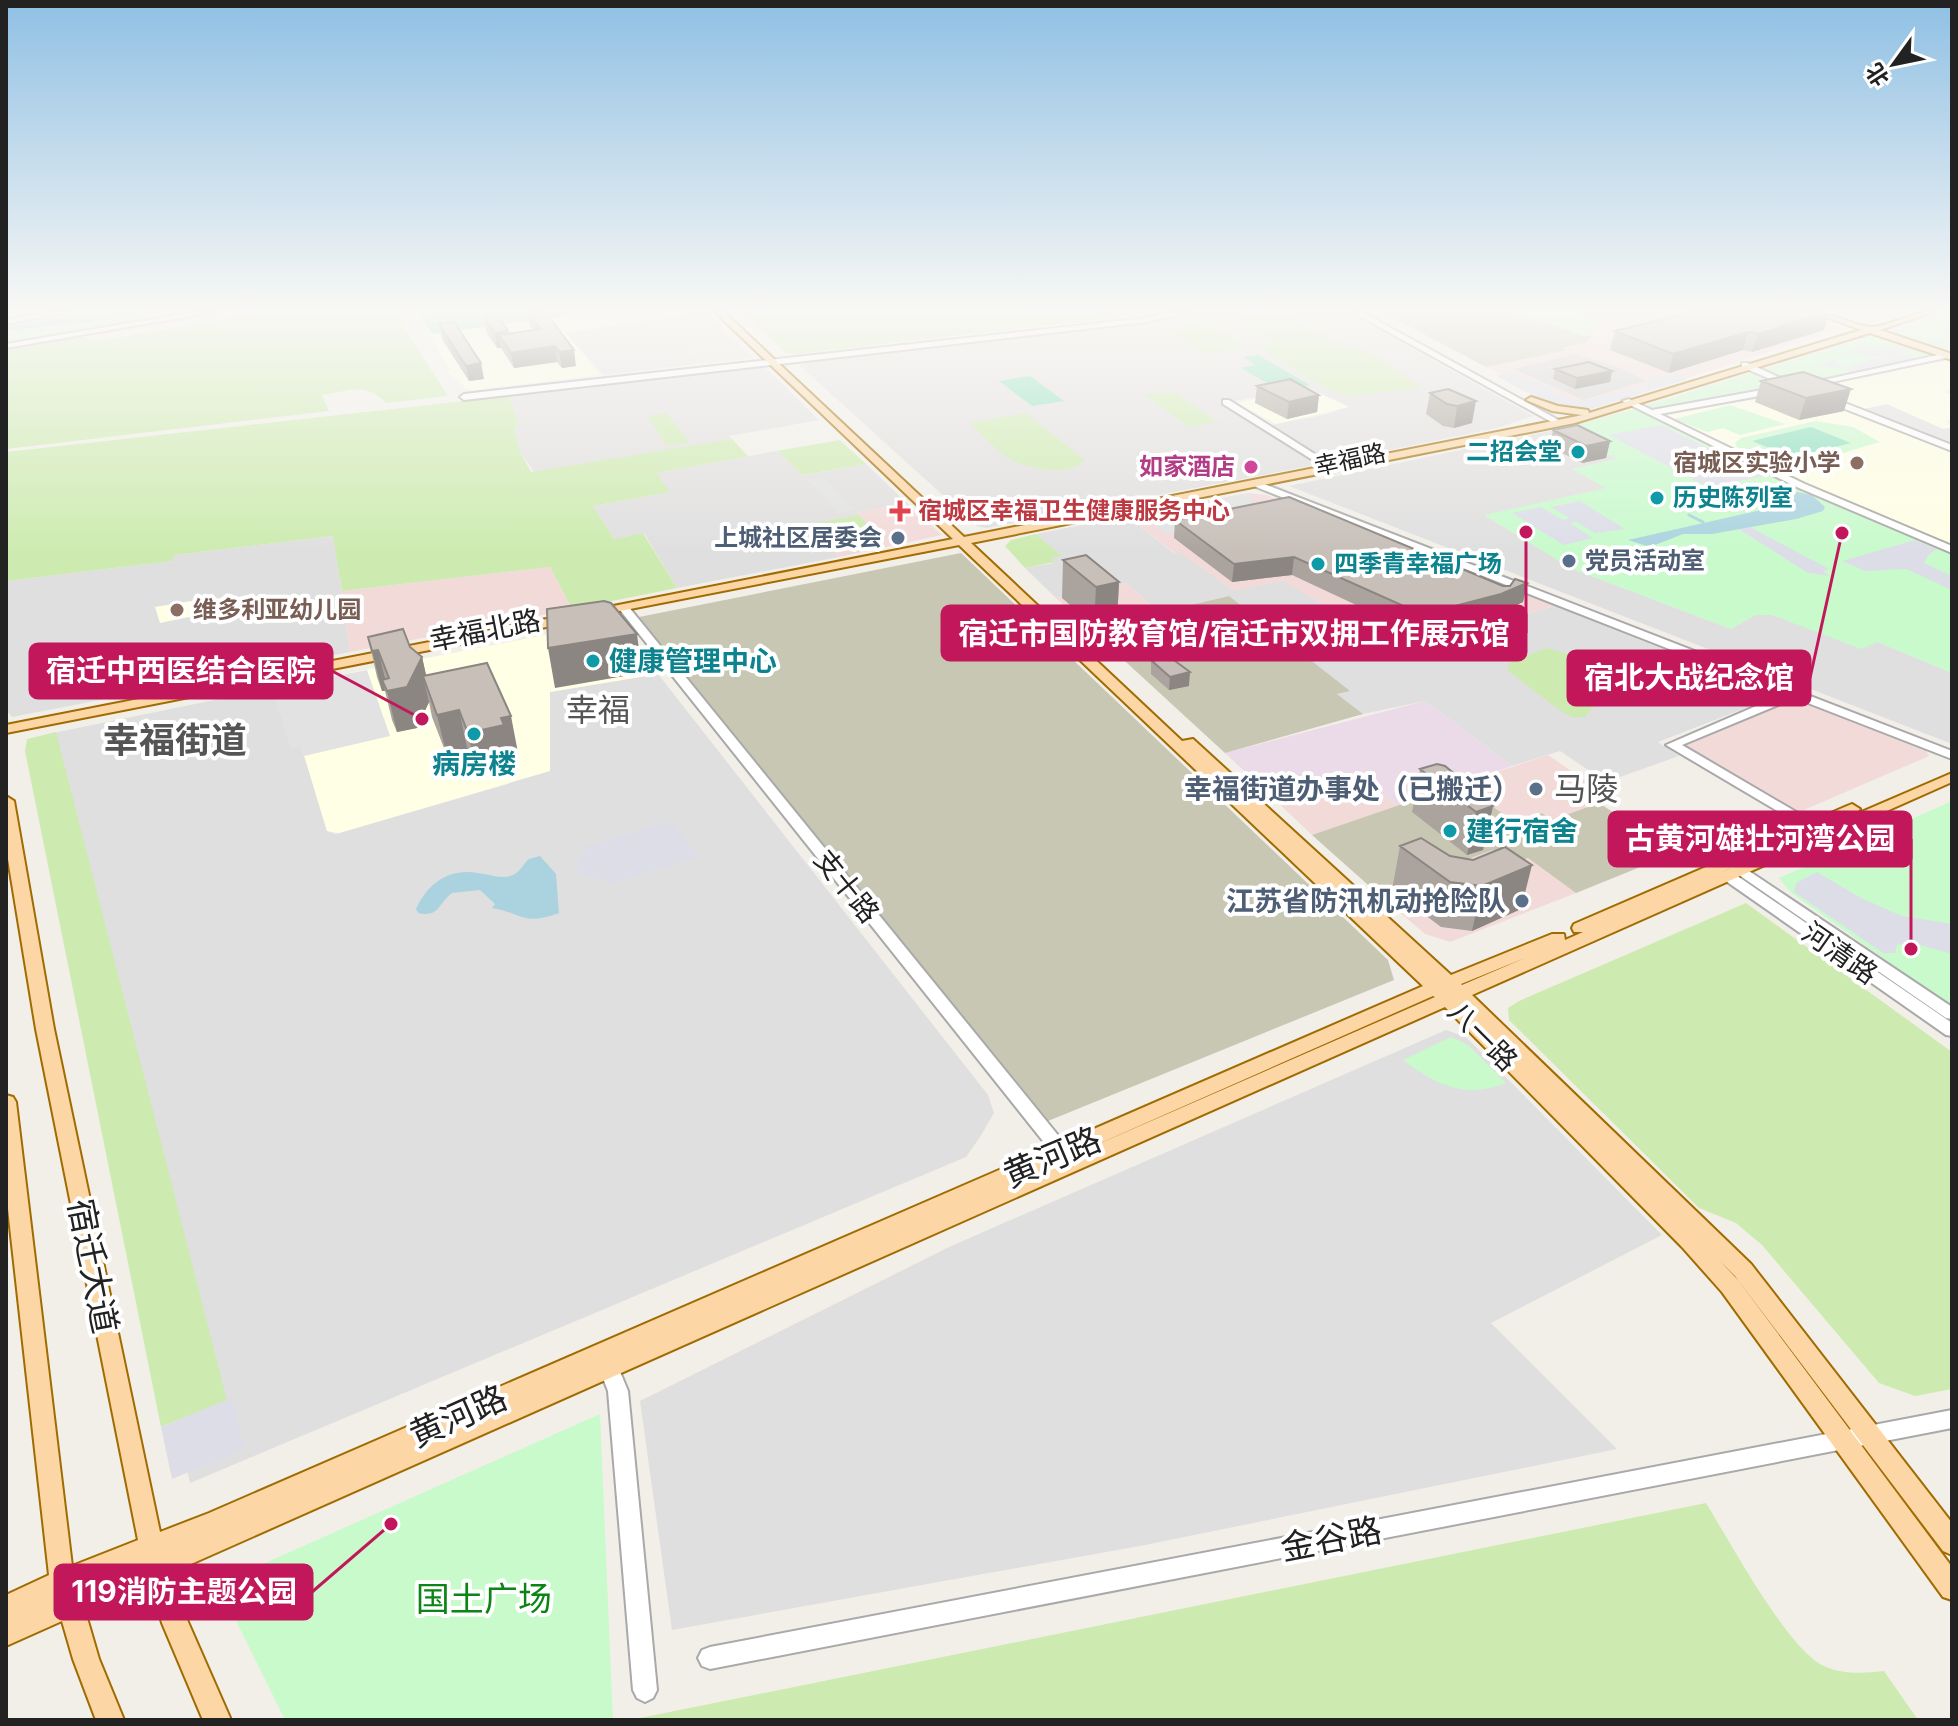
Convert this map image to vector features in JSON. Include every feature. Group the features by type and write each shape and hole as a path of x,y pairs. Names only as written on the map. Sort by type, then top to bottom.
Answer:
{"main road":[{"name":"八一路","path":"807,393 1743,1270 1952,1543"},
{"name":"幸福路","path":"963,539 1561,420 1664,393"},
{"path":"1525,401 1586,412"},
{"path":"1522,425 1537,419 1525,401"},
{"name":"幸福路","path":"963,539 1259,485 1630,403"},
{"name":"幸福北路","path":"6,729 963,539"},
{"name":"幸福北路","path":"6,722 963,539"},
{"name":"黄河路","path":"1734,870 1813,826 1952,766"},
{"name":"黄河路","path":"154,1557 1447,991 1952,777"},
{"name":"宿迁大道","path":"6,801 45,1029 154,1557 175,1623 217,1720"},
{"name":"八一路","path":"1447,991 1730,1286 1952,1588"},
{"path":"6,1102 66,1593 110,1720"},
{"name":"黄河路","path":"154,1557 609,1368 1066,1158"},
{"path":"6,1608 66,1593 154,1557"},
{"path":"6,1633 66,1593"}],"street":[{"path":"464,397 502,393"},
{"path":"1509,393 1561,420"},
{"path":"1510,393 1525,401"},
{"path":"1652,413 1766,393"},
{"path":"1824,398 1952,448"},
{"path":"1226,402 1331,468"},
{"path":"1630,403 1802,486 1952,550"},
{"path":"1259,485 1952,755"},
{"name":"支十路","path":"624,608 1066,1158"},
{"path":"1794,694 1672,745 1813,826"},
{"name":"河清路","path":"1734,870 1952,1014"},
{"name":"河清路","path":"1734,870 1952,1031"},
{"path":"609,1368 618,1391 645,1690"},
{"name":"金谷路","path":"710,1658 1952,1419"}],"shaded area":[{"path":"538,393 791,393 819,420 642,456 534,472 520,451 514,427 519,425 509,396"},
{"path":"829,393 1278,393 1224,403 1320,464 986,528 977,526"},
{"path":"1282,393 1318,393 1349,407 1276,424 1237,403"},
{"path":"1318,393 1491,393 1533,416 1497,428 1326,463 1266,426 1328,414 1347,406"},
{"path":"1527,393 1554,393 1578,402 1618,393 1644,393 1583,411 1548,404"},
{"path":"1536,393 1642,393 1588,410 1564,407"},
{"path":"1566,393 1607,393 1583,400"},
{"name":"宿城区实验小学","path":"1805,393 1952,451 1952,546 1788,476 1665,415"},
{"path":"1822,393 1945,393 1952,395 1952,419 1946,421 1952,427 1943,429 1887,404 1863,409"},
{"path":"1887,404 1943,428 1952,427 1952,443 1863,409"},
{"path":"1661,425 1764,476 1708,487 1609,435"},
{"path":"1560,429 1619,459 1573,469 1608,488 1486,516 1573,569 1731,629 1755,615 1772,615 1878,642 1952,673 1952,744 1289,486"},
{"path":"778,451 803,475 866,464 907,503 857,512 872,529 826,542 839,557 677,588 644,533 614,539 593,506 669,492 655,473"},
{"path":"824,478 855,510 839,513 808,480"},
{"name":"四季青幸福广场","path":"1248,493 1267,495 1554,606 1419,647 1330,608 1283,581 1234,591 1180,553 1175,553 1127,516"},
{"path":"1248,493 1255,498 1249,500 1269,513 1166,534 1139,514"},
{"path":"1580,501 1625,529 1595,533 1576,522 1570,523 1593,538 1564,545 1512,513 1541,507 1563,520 1569,518 1551,507"},
{"path":"907,503 942,535 839,557 825,542 858,536 871,528 857,512"},
{"path":"1127,516 1174,553 1180,552 1233,590 1283,580 1330,608 1419,647 1554,606 1779,695 1658,742 1679,756 1606,782 1560,751 1512,766 1425,701 1363,714 1337,694 1348,691 1229,596 1159,613 1126,583 1056,598 1025,568 1053,563 1050,558 1061,556 1036,534"},
{"path":"1750,527 1829,569 1823,571 1830,576 1808,573 1737,528"},
{"path":"334,536 350,652 12,717 7,711 6,581 173,561 174,555"},
{"path":"1915,540 1937,549 1929,554 1924,563 1952,576 1952,590 1906,569 1865,571 1842,561"},
{"path":"961,553 1388,960 1394,980 1048,1121 639,617"},
{"path":"550,567 572,609 350,652 342,591"},
{"path":"1126,583 1159,613 1090,629 1056,598"},
{"path":"1229,596 1350,691 1337,694 1363,714 1225,753 1090,629"},
{"name":"维多利亚幼儿园","path":"191,601 197,604 198,615 160,623 155,607"},
{"path":"617,621 658,674 550,692 550,771 339,833 327,831 283,686"},
{"path":"367,670 390,736 304,756 301,746 291,749 275,697 286,695 283,686"},
{"path":"658,674 988,1095 994,1113 966,1157 190,1483 29,746 48,734 283,686 327,831 336,834 508,784 550,692"},
{"path":"1795,700 1926,751 1929,756 1797,813 1681,746"},
{"path":"1425,701 1512,766 1400,807 1356,774 1273,798 1225,753"},
{"path":"1548,755 1611,799 1552,820 1542,813 1516,823 1461,784"},
{"path":"1356,774 1400,807 1312,835 1273,798"},
{"path":"1461,784 1516,823 1542,813 1552,820 1599,803 1675,853 1576,893 1528,858 1512,864 1493,850 1376,892 1312,835"},
{"path":"671,821 699,857 609,884 606,880 588,878 577,871 577,860 586,851 584,847"},
{"path":"1493,850 1512,864 1528,858 1576,893 1450,942 1425,934 1376,892"},
{"path":"1817,872 1861,898 1902,916 1952,924 1952,954 1910,942 1897,945 1895,953 1883,953 1794,892 1796,883"},
{"path":"1446,1030 1466,1037 1662,1235 1491,1323 1617,1449 1145,1545 672,1630 640,1401 949,1247"},
{"path":"232,1398 245,1449 172,1479 161,1427"}],"green space":[{"path":"6,393 335,393 322,395 329,411 6,449"},
{"path":"372,393 446,393 448,396 386,403"},
{"path":"1014,393 1053,393 1064,401 1032,406"},
{"path":"1174,393 1218,422 1189,427 1143,394"},
{"path":"1337,393 1381,393 1349,396"},
{"path":"1688,393 1756,393 1653,411 1645,406"},
{"path":"509,396 519,425 514,427 520,451 531,472 732,439 748,456 840,440 866,464 802,475 778,451 656,473 670,492 593,506 614,539 643,533 677,588 572,609 550,567 342,591 333,536 174,555 173,561 6,581 6,452"},
{"path":"1730,405 1785,424 1740,435 1723,428 1707,432 1674,419"},
{"path":"1635,409 1847,509 1952,553 1952,673 1878,642 1861,649 1772,615 1755,615 1731,629 1573,569 1484,515 1606,488 1572,469 1617,459 1560,429"},
{"path":"666,413 690,442 667,446 647,416"},
{"path":"1026,413 1085,460 1078,466 1058,470 1025,465 1002,453 969,423"},
{"path":"1816,421 1853,427 1880,442 1825,458 1786,464 1768,463 1751,457 1735,443 1741,438"},
{"path":"1811,427 1851,443 1793,458 1752,441"},
{"path":"859,515 872,529 859,536 825,542 810,524"},
{"path":"1036,534 1062,556 1051,558 1054,562 1025,568 1005,546 1011,540"},
{"path":"1547,648 1649,678 1657,682 1662,698 1647,702 1599,700 1585,717 1571,717 1507,670 1510,662"},
{"path":"56,732 227,1400 161,1427 25,751 27,739"},
{"path":"1952,801 1952,1007 1790,892 1779,878"},
{"path":"1746,903 1952,1052 1952,1389 1915,1396 1879,1383 1762,1245 1736,1223 1699,1208 1509,1020 1508,1008 1519,1001"},
{"path":"1451,1037 1468,1045 1506,1083 1477,1090 1452,1087 1403,1060"},
{"name":"国土广场","path":"600,1414 613,1720 285,1720 218,1584"},
{"path":"1706,1503 1760,1592 1810,1656 1824,1666 1839,1671 1884,1671 1918,1720 630,1720"}],"water":[{"path":"1797,492 1812,495 1825,507 1823,511 1712,534 1683,534 1650,547 1628,540 1779,506"},
{"path":"540,856 556,874 559,913 538,919 524,918 492,908 495,904 480,890 452,893 435,912 418,913 416,909 433,885 449,875 468,872 510,876 529,859"}],"building":[{"path":"1270,393 1319,395 1289,402"},
{"path":"1430,393 1456,393 1476,401 1457,406 1447,404"},
{"path":"1792,393 1833,393 1806,398"},
{"path":"1577,425 1610,441 1586,446 1553,430"},
{"name":"四季青幸福广场","path":"1289,497 1503,586 1510,586 1515,579 1527,583 1501,594 1428,613 1417,612 1294,557 1234,564 1175,520"},
{"path":"1086,555 1119,582 1096,587 1063,560"},
{"path":"604,601 611,603 637,634 548,648 547,609"},
{"path":"403,629 410,647 422,657 407,687 387,691 382,680 389,678 378,650 372,651 368,637"},
{"path":"1163,652 1190,672 1170,677 1152,661 1157,660 1151,655"},
{"path":"487,663 511,716 501,718 504,725 468,733 459,710 437,715 423,676"},
{"path":"1437,764 1445,766 1493,806 1476,812 1420,769"},
{"path":"1421,838 1450,856 1473,860 1505,847 1532,865 1482,886 1450,882 1400,846"}],"waterway":[{"path":"1689,515 1703,522"}],"place":[{"name":"二招会堂","path":"1578,452"},
{"name":"宿城区实验小学","path":"1857,463"},
{"name":"如家酒店","path":"1251,467"},
{"name":"历史陈列室","path":"1657,498"},
{"name":"宿城区幸福卫生健康服务中心","path":"900,511"},
{"name":"宿迁市国防教育馆/宿迁市双拥工作展示馆","path":"1526,532"},
{"name":"宿北大战纪念馆","path":"1842,533"},
{"name":"上城社区居委会","path":"898,538"},
{"name":"党员活动室","path":"1569,561"},
{"name":"四季青幸福广场","path":"1318,564"},
{"name":"维多利亚幼儿园","path":"177,610"},
{"name":"健康管理中心","path":"593,661"},
{"name":"宿迁中西医结合医院","path":"422,719"},
{"name":"病房楼","path":"474,734"},
{"name":"幸福街道办事处（已搬迁）","path":"1536,789"},
{"name":"建行宿舍","path":"1450,831"},
{"name":"江苏省防汛机动抢险队","path":"1522,901"},
{"name":"古黄河雄壮河湾公园","path":"1911,949"},
{"name":"119消防主题公园","path":"391,1524"}],"district":[{"name":"幸福","path":"598,710"},
{"name":"幸福街道","path":"175,740"},
{"name":"马陵","path":"1586,789"}]}
